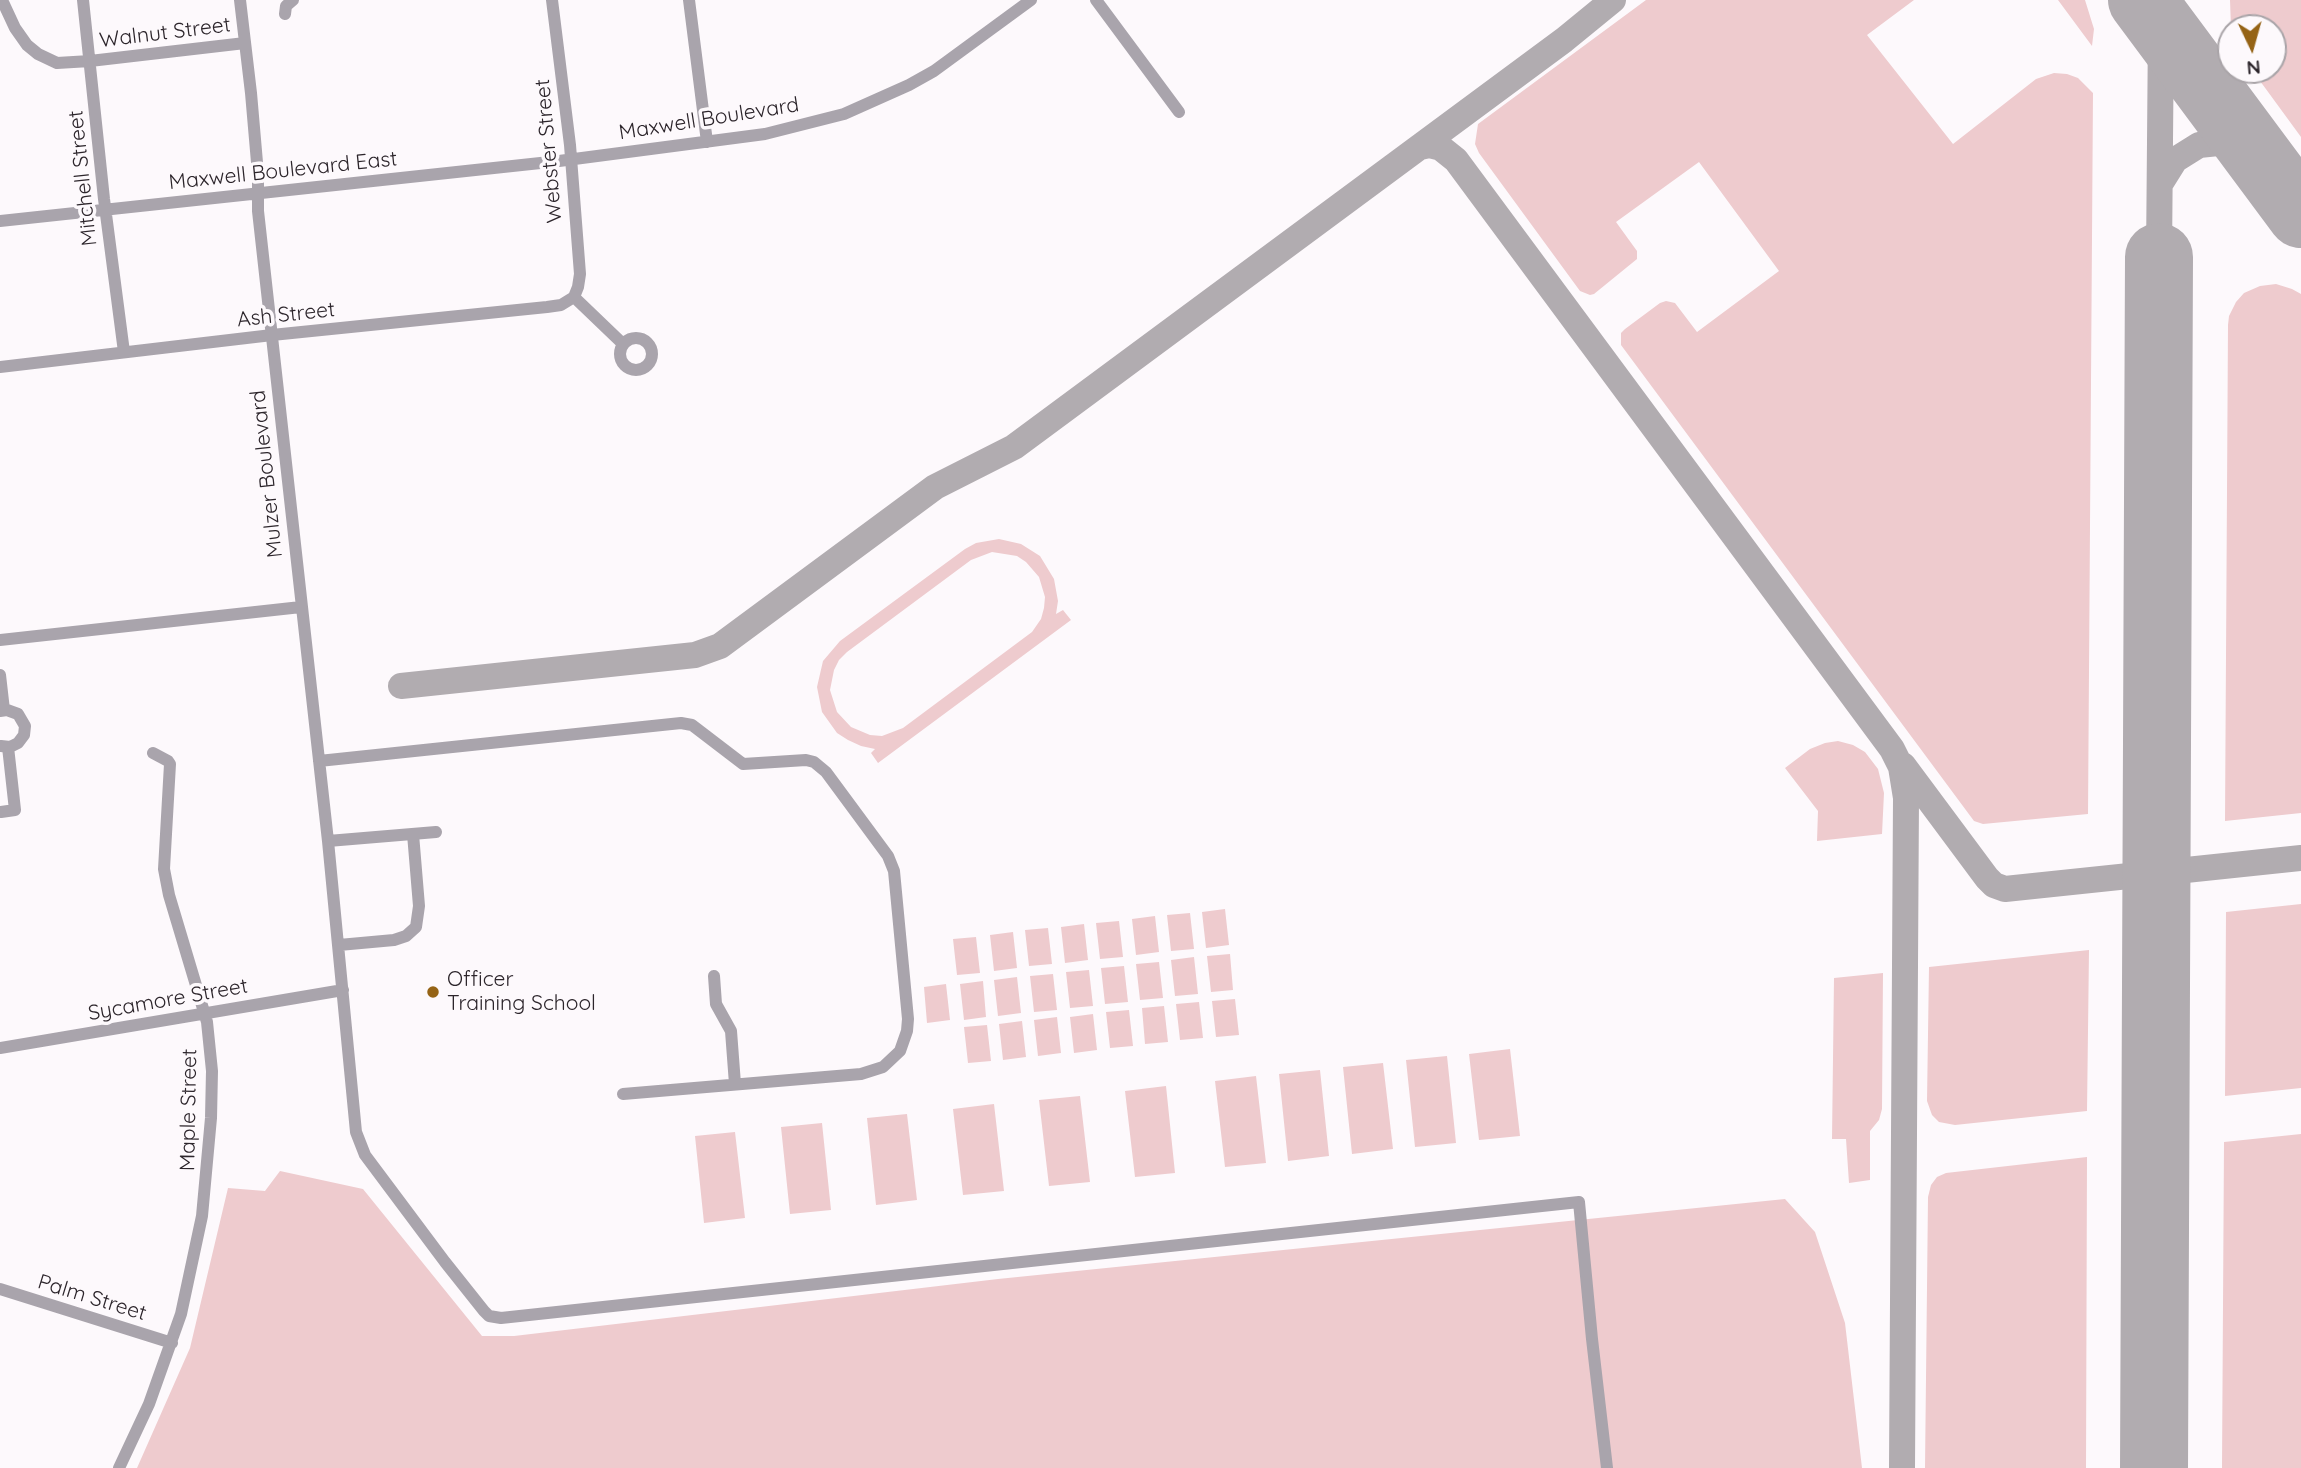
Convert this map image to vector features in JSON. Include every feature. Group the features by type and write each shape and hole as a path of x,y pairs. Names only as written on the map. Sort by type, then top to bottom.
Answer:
{"street":[{"name":"Walnut Street","path":"2,0 21,38 38,54 57,62 90,61 245,43"},
{"name":"Mitchell Street","path":"83,0 124,352"},
{"name":"Mulzer Boulevard","path":"240,0 272,335 339,944 355,1122 361,1147 484,1311 494,1318 1579,1202 1607,1468"},
{"path":"285,14 286,6 293,0"},
{"name":"Webster Street","path":"552,0 580,274 574,297"},
{"path":"689,0 707,142"},
{"name":"Maxwell Boulevard","path":"569,159 707,142 798,126 844,114 872,103 934,71 1031,0"},
{"path":"1096,0 1179,112"},
{"name":"Maxwell Boulevard East","path":"0,221 569,159"},
{"path":"574,297 623,344"},
{"name":"Ash Street","path":"0,367 272,335 547,307 561,305 574,297"},
{"path":"0,640 302,607"},
{"path":"0,675 2,710 18,714 25,726 21,739 4,746 15,810 1,811"},
{"path":"319,761 681,723 692,725 743,764 798,760 814,762 832,780 892,864 896,881 908,1019 904,1042 892,1060 873,1072 624,1094"},
{"name":"Maple Street","path":"119,1468 149,1404 172,1343 191,1272 207,1175 212,1071 205,1014 164,869 170,764 153,753"},
{"path":"328,841 436,832"},
{"path":"339,944 394,940 406,936 415,927 419,906 414,834"},
{"path":"714,976 716,1004 731,1031 735,1084"},
{"name":"Sycamore Street","path":"0,1048 343,990"},
{"name":"Palm Street","path":"0,1289 172,1343"}],"shaded area":[{"path":"1646,0 1914,0 1867,35 1953,144 2036,79 2054,73 2067,74 2078,78 2093,93 2088,814 1983,824 1974,821 1621,345 1621,333 1660,303 1675,303 1697,332 1779,271 1699,162 1616,222 1637,251 1637,259 1590,295 1580,291 1479,153 1475,144 1478,124"},
{"path":"2058,0 2085,0 2094,29 2092,46"},
{"path":"2230,0 2301,0 2301,137 2262,84 2287,84 2287,14 2230,14"},
{"path":"2276,284 2301,294 2301,813 2225,821 2228,325 2236,302 2244,293 2260,286"},
{"path":"999,539 1021,544 1040,556 1054,579 1058,601 1056,614 1063,610 1071,620 878,763 871,753 875,749 861,746 837,733 822,712 817,687 823,661 840,641 976,543","holes":["992,552 1017,556 1039,577 1045,597 1041,619 1032,632 903,728 882,736 870,735 851,727 837,712 830,690 839,660 971,560"]},
{"path":"1838,741 1865,752 1878,769 1884,793 1882,834 1817,841 1818,811 1785,768 1810,749"},
{"path":"2301,904 2301,1088 2225,1096 2226,912"},
{"path":"1225,909 1229,945 1206,948 1202,912"},
{"path":"1190,913 1194,949 1171,951 1167,915"},
{"path":"1155,916 1159,952 1136,955 1132,919"},
{"path":"1119,921 1123,957 1100,959 1096,923"},
{"path":"1084,924 1088,960 1065,963 1061,927"},
{"path":"1048,928 1052,964 1029,966 1025,930"},
{"path":"1013,932 1017,968 994,971 990,935"},
{"path":"976,937 980,973 957,975 953,939"},
{"path":"2089,950 2087,1111 1955,1125 1939,1122 1932,1115 1927,1101 1929,967"},
{"path":"1230,954 1233,990 1211,992 1207,956"},
{"path":"1194,957 1198,994 1175,996 1171,960"},
{"path":"1159,962 1163,998 1140,1000 1136,964"},
{"path":"1124,966 1128,1002 1105,1004 1101,968"},
{"path":"1089,970 1093,1006 1070,1008 1066,972"},
{"path":"1883,973 1882,1109 1879,1120 1870,1131 1870,1180 1849,1183 1846,1139 1832,1139 1834,978"},
{"path":"1053,974 1057,1010 1034,1012 1030,976"},
{"path":"1017,977 1021,1013 998,1016 994,980"},
{"path":"983,981 986,1017 964,1020 960,984"},
{"path":"946,984 950,1020 927,1023 924,987"},
{"path":"1235,999 1239,1035 1216,1037 1212,1001"},
{"path":"1199,1002 1203,1038 1180,1040 1176,1004"},
{"path":"1164,1006 1168,1042 1145,1044 1142,1008"},
{"path":"1129,1010 1133,1046 1110,1048 1106,1012"},
{"path":"1093,1014 1097,1050 1074,1053 1070,1017"},
{"path":"1057,1017 1061,1053 1038,1056 1034,1020"},
{"path":"1022,1021 1026,1057 1003,1060 999,1024"},
{"path":"987,1025 991,1061 968,1063 964,1027"},
{"path":"1510,1049 1520,1136 1479,1140 1469,1054"},
{"path":"1447,1056 1456,1143 1415,1147 1406,1060"},
{"path":"1383,1063 1393,1149 1352,1154 1343,1067"},
{"path":"1320,1070 1329,1156 1288,1161 1279,1074"},
{"path":"1256,1076 1266,1163 1225,1167 1215,1081"},
{"path":"1166,1086 1175,1173 1135,1177 1125,1091"},
{"path":"1080,1096 1090,1182 1049,1186 1039,1100"},
{"path":"994,1104 1004,1191 963,1195 953,1109"},
{"path":"907,1114 917,1200 876,1205 867,1118"},
{"path":"822,1123 831,1210 790,1214 781,1127"},
{"path":"735,1132 745,1218 704,1223 695,1136"},
{"path":"2301,1134 2301,1468 2222,1468 2224,1142"},
{"path":"2087,1157 2086,1468 1925,1468 1928,1197 1931,1185 1937,1177 1946,1173"},
{"path":"280,1171 363,1189 482,1336 514,1336 998,1279 1785,1199 1815,1232 1845,1323 1862,1468 137,1468 190,1348 228,1188 265,1191"}],"taxiway":[{"path":"401,686 695,655 720,646 935,487 1014,447 1564,40 1613,0"},
{"path":"2159,257 2161,25"},
{"path":"2160,184 2175,160 2199,145 2228,142 2255,152"},
{"path":"1420,147 1429,145 1441,148 1456,160 1892,749 1901,767 1906,798 1902,1468"},
{"path":"1903,765 1987,878 1994,885 2005,889 2301,858"}],"runway":[{"path":"2142,0 2301,214"},
{"path":"2154,1468 2159,257"}],"place":[{"name":"Officer Training School","path":"433,992"}]}
